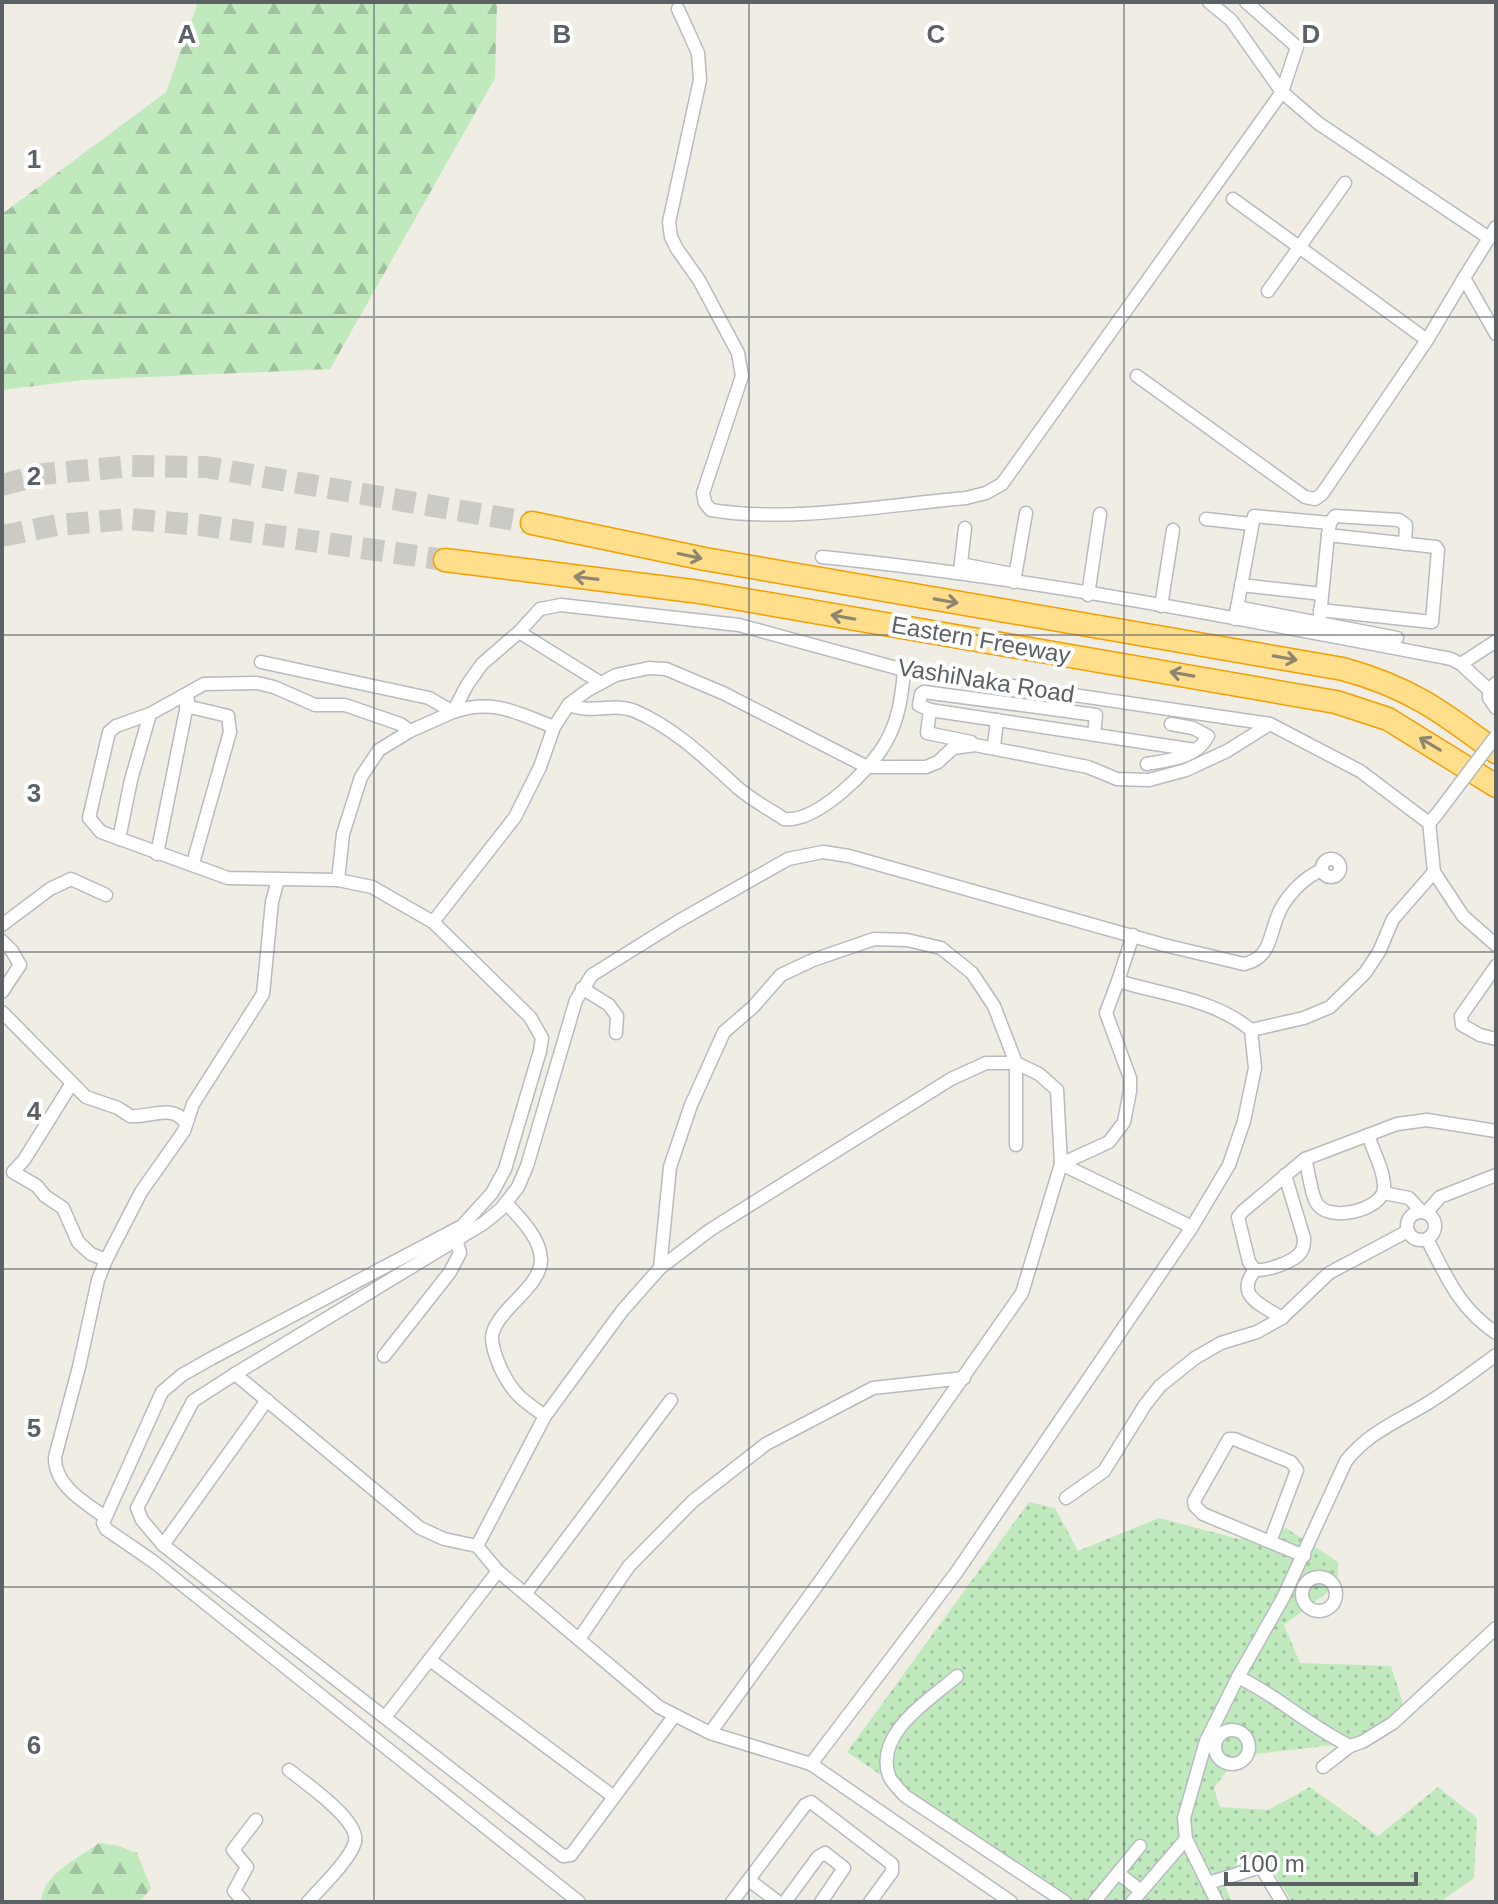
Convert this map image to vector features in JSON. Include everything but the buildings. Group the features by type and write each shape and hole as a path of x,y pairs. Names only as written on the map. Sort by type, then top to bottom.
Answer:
{"highway":[{"name":"Eastern Freeway","path":"532,523 705,559 1343,669 1402,689 1436,708 1496,752"},
{"name":"Eastern Freeway","path":"445,560 700,592 1336,702 1388,719 1496,786"}],"street":[{"path":"1137,376 1305,497 1315,499 1322,494 1427,340 1493,233 1318,123 1282,92 1231,20 1209,2"},
{"path":"678,9 698,53 700,80 669,222 677,249 699,280 738,353 742,376 703,493 705,503 711,510 737,515 792,514 966,498 986,493 1002,484 1282,92 1297,47 1246,2"},
{"path":"1268,291 1345,183"},
{"path":"1233,199 1427,340"},
{"path":"1464,278 1496,334"},
{"path":"1014,579 1026,513"},
{"path":"1088,595 1100,514"},
{"path":"822,557 960,569 1161,606 1236,613 1432,622 1439,553 1436,547 1254,516 1236,613"},
{"path":"1320,616 1329,529 1335,516 1399,520 1406,525 1405,544"},
{"path":"1206,519 1251,524"},
{"path":"960,569 965,528"},
{"path":"1161,606 1173,530"},
{"path":"1241,585 1322,594"},
{"name":"VashiNaka Road","path":"453,712 482,664 540,609 561,605 739,625 904,670 1270,724 1360,771 1433,818"},
{"path":"1236,613 1451,659 1493,686 1489,698 1496,708"},
{"path":"1320,616 1397,638"},
{"path":"519,632 601,683"},
{"path":"1461,664 1496,641"},
{"path":"261,662 429,698 453,712"},
{"path":"433,922 515,817 540,767 554,727 569,704 601,683 627,673 649,668 666,669 723,693 867,767 926,767 938,762 953,748 975,745 1088,767 1117,779 1149,780 1186,770 1227,751 1270,724"},
{"path":"569,704 580,709 609,706 633,710 677,734 741,791 784,819 798,819 826,804 859,777 886,743 902,699 904,670"},
{"path":"979,699 981,681"},
{"path":"410,731 400,724 345,705 315,705 265,685 204,684 150,714 116,726 109,732 89,818 101,832 228,878 338,880 372,887 433,922 530,1017 542,1038 505,1169 492,1193 462,1226 212,1358 170,1384 162,1392 103,1523 106,1529 154,1562 579,1902"},
{"path":"157,854 190,691"},
{"path":"1011,749 929,734 921,694 1091,714 1096,717 1094,735"},
{"path":"1091,714 1094,698"},
{"path":"902,699 997,720 1195,750"},
{"path":"338,880 343,834 361,777 379,750 410,731 475,704 505,708 554,727"},
{"path":"186,706 220,713 228,716 230,722 230,732 193,863"},
{"path":"1147,764 1186,756 1205,742 1208,736 1205,732 1178,726 1186,711"},
{"path":"119,839 131,780 150,714"},
{"path":"994,746 997,720"},
{"path":"1496,736 1433,818 1434,872 1463,916 1496,945"},
{"path":"675,1715 571,1855 563,1856 163,1545 142,1520 137,1508 193,1401 200,1394 457,1242 506,1203 518,1187 527,1166 576,1000 592,975 788,859 823,852 849,856 1244,964 1253,962 1269,946 1285,902 1309,876 1322,870"},
{"path":"1251,1030 1304,1018 1330,1007 1365,973 1379,952 1393,919 1434,872"},
{"path":"2,925 50,889 71,879 106,895"},
{"path":"105,1517 83,1502 63,1483 54,1469 98,1280 141,1192 184,1131 193,1104 206,1081 263,994 272,902 278,879"},
{"path":"1061,1164 1109,1142 1124,1122 1130,1078 1106,1013 1133,935"},
{"path":"660,1268 670,1167 691,1105 724,1032 753,1007 781,975 813,960 874,939 907,940 941,948 972,973 994,1006 1016,1063 1016,1145"},
{"path":"2,941 20,965 2,992"},
{"path":"1496,966 1461,1016 1462,1025 1496,1039"},
{"path":"811,1764 956,1573 1192,1227 1229,1165 1244,1121 1255,1068 1251,1030 1233,1015 1208,1004 1118,981"},
{"path":"582,988 609,1005 617,1016 616,1033"},
{"path":"2,1012 86,1097 118,1108 130,1116 174,1113 186,1123"},
{"path":"477,1546 545,1416 613,1322 660,1268 710,1230 951,1079 986,1063 1016,1063 1039,1074 1057,1090 1061,1164 1022,1293 710,1733"},
{"path":"72,1083 24,1160 13,1172 37,1186 45,1196 63,1208 78,1242 91,1254 106,1260"},
{"path":"1285,1175 1304,1238 1304,1248 1299,1255 1287,1261 1264,1271 1255,1270 1249,1262 1238,1217 1285,1175 1305,1159 1397,1124 1427,1120 1496,1131"},
{"path":"1305,1159 1316,1204 1328,1213 1357,1210 1379,1201 1384,1193 1383,1179 1368,1135"},
{"path":"1061,1164 1192,1227"},
{"path":"1408,1231 1410,1218 1424,1212 1440,1197 1496,1175"},
{"path":"1384,1193 1409,1198 1433,1219 1435,1228 1427,1239 1418,1240 1408,1231"},
{"path":"506,1203 524,1222 541,1257 540,1267 502,1317 492,1337 497,1360 510,1388 521,1400 545,1416"},
{"path":"1066,1498 1104,1471 1160,1386 1207,1349 1257,1332 1282,1318 1329,1273 1408,1231"},
{"path":"1427,1239 1458,1299 1496,1333"},
{"path":"384,1356 457,1261 460,1253 457,1242"},
{"path":"1255,1270 1249,1278 1248,1293 1282,1318"},
{"path":"1217,1902 1186,1839 1184,1818 1238,1677 1302,1561 1346,1461 1373,1433 1447,1391 1496,1355"},
{"path":"235,1374 420,1528 444,1539 477,1546 498,1571 659,1707 710,1733 811,1764 1011,1902"},
{"path":"579,1639 629,1566 693,1501 766,1444 873,1388 964,1378"},
{"path":"163,1545 267,1400"},
{"path":"526,1593 671,1400"},
{"path":"1270,1542 1297,1470 1291,1462 1229,1439 1194,1501 1195,1506 1203,1514 1270,1542 1302,1561 1319,1577"},
{"path":"386,1716 498,1571"},
{"path":"1283,1598 1303,1601 1310,1609 1321,1611 1335,1602 1334,1585 1330,1580 1313,1578 1304,1585 1303,1601"},
{"path":"1323,1767 1350,1746 1393,1723 1495,1629"},
{"path":"430,1660 614,1797"},
{"path":"957,1676 904,1722 888,1747 886,1762 890,1779 905,1796 1065,1902"},
{"path":"1238,1677 1260,1687 1326,1735 1350,1746"},
{"path":"289,1770 351,1822 356,1835 350,1853 308,1902"},
{"path":"732,1902 805,1805 811,1802 892,1864 892,1872 870,1902"},
{"path":"244,1902 234,1891 247,1867 233,1850 256,1820"},
{"path":"1118,1873 1137,1898 1186,1839"},
{"path":"1094,1902 1140,1846"},
{"path":"785,1902 818,1857 825,1853 844,1868 821,1902"},
{"path":"1208,1883 1261,1867 1280,1898 1264,1902"},
{"path":"749,1880 778,1902"}],"green space":[{"path":"198,2 497,2 495,78 330,369 83,380 2,390 2,214 166,92"},
{"path":"1029,1502 1055,1508 1078,1551 1159,1518 1239,1539 1286,1528 1338,1562 1337,1585 1284,1625 1300,1663 1391,1666 1404,1707 1370,1741 1238,1756 1214,1788 1220,1807 1268,1810 1310,1787 1378,1836 1438,1787 1477,1818 1474,1878 1440,1902 1292,1902 1275,1874 1221,1876 1232,1902 1067,1902 847,1752"},
{"path":"99,1843 137,1853 151,1888 140,1902 41,1902 43,1892 55,1875"}],"tunnel":[{"path":"2,485 43,474 132,466 206,467 532,523"},
{"path":"2,536 57,525 129,519 200,525 445,560"}]}
